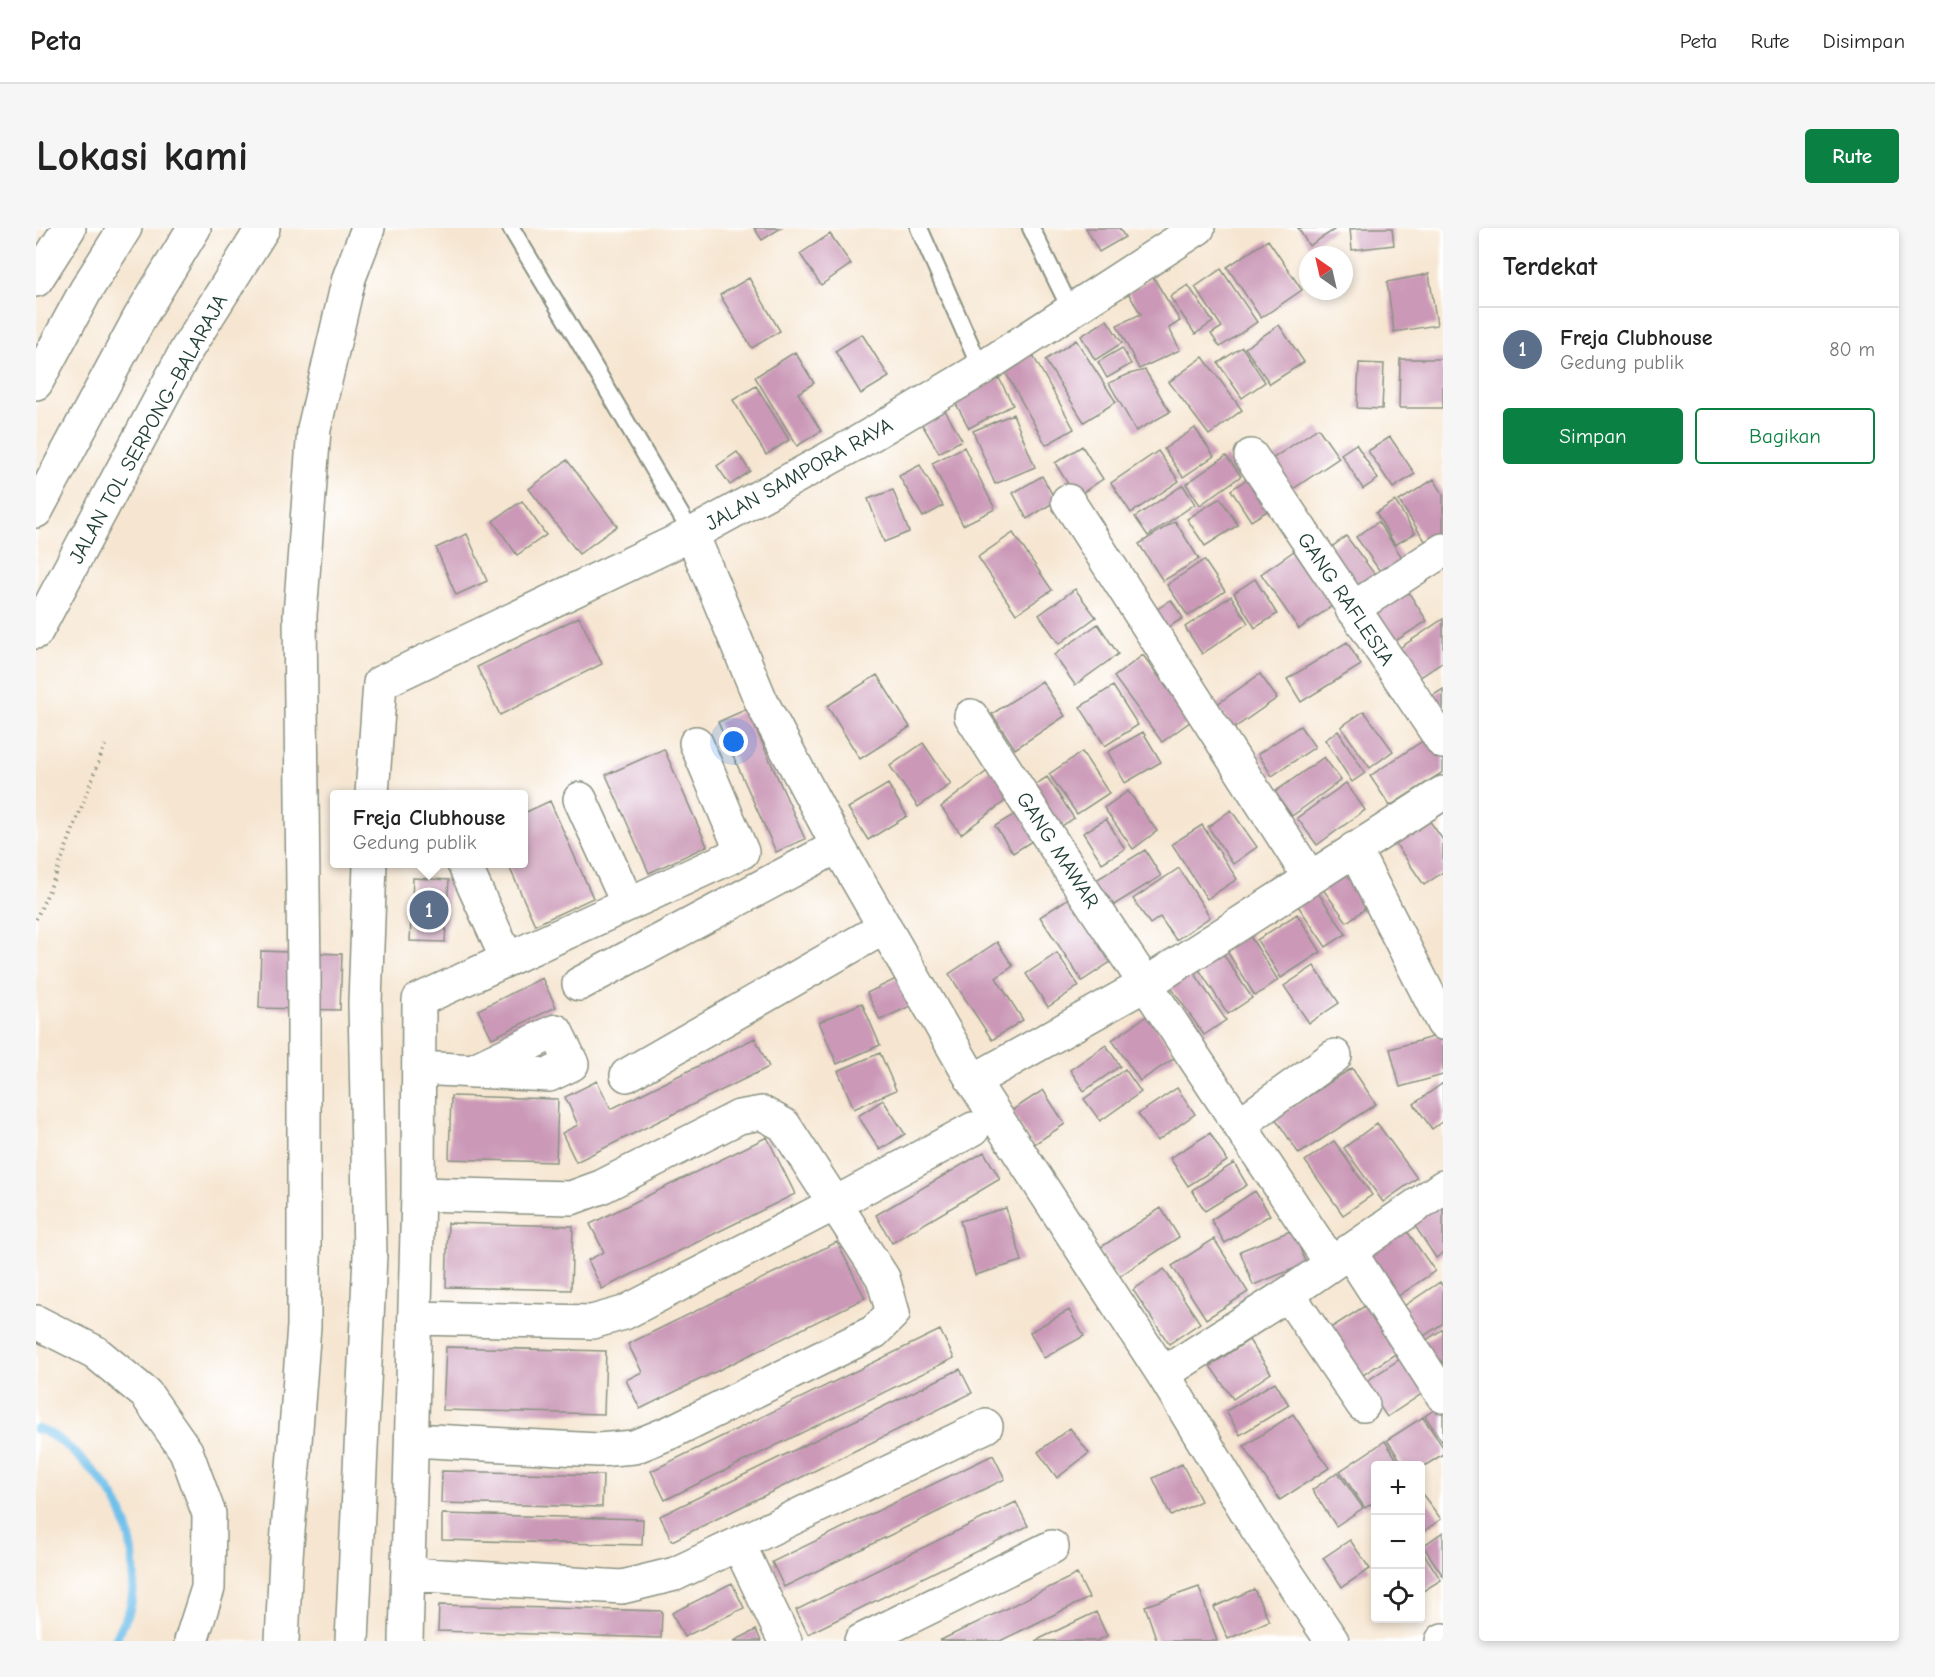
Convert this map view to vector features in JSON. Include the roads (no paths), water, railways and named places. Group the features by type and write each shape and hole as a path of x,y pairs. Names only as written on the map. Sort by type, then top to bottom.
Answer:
{"main road":[{"path":"36,280 69,228"},
{"path":"36,383 86,290 125,228"},
{"path":"36,511 140,317 194,228"},
{"name":"JALAN TOL SERPONG–BALARAJA","path":"36,632 188,349 263,228"},
{"path":"282,1641 286,1557 304,1326 304,967 300,615 314,429 349,278 368,228"},
{"name":"JALAN SAMPORA RAYA","path":"372,790 380,683 692,534 857,443 981,369 1198,228"},
{"name":"GANG RAFLESIA","path":"1251,456 1443,742"},
{"path":"1068,501 1310,878"},
{"path":"692,534 761,701 838,846 974,1081 1163,1374 1256,1527 1332,1641"},
{"path":"1352,609 1443,550"},
{"name":"GANG MAWAR","path":"971,716 1083,890 1240,1124 1443,1396"},
{"path":"406,1641 416,1318 419,1000 742,852 696,743"},
{"path":"974,1081 1146,984 1443,793"},
{"path":"580,799 628,904"},
{"path":"579,984 838,846"},
{"path":"1354,849 1443,1023"},
{"path":"352,1641 370,1254 365,1002 370,868"},
{"path":"466,868 507,959"},
{"path":"627,1075 885,927"},
{"path":"1240,1124 1335,1056"},
{"path":"419,1068 472,1071"},
{"path":"412,1440 598,1450 634,1447 874,1332 893,1313 883,1278 836,1203 784,1125 762,1113 739,1117 601,1188 571,1198 418,1194"},
{"path":"416,1318 592,1322 624,1313 973,1129"},
{"path":"1163,1374 1288,1294 1443,1186"},
{"path":"1288,1294 1363,1405"},
{"path":"36,1322 94,1352 146,1394 186,1451 209,1514 208,1588 191,1641"},
{"path":"408,1574 622,1587 675,1574 986,1426"},
{"path":"739,1545 785,1641"},
{"path":"861,1641 1052,1547"},
{"path":"272,1641 286,1557"}],"lane":[{"path":"511,228 692,534"},
{"path":"920,228 981,369"},
{"path":"1030,228 1071,310"}],"waterway":[{"path":"36,1429 55,1437 82,1460 110,1491 123,1515 133,1556 134,1585 129,1611 115,1641"}],"place":[{"name":"Freja Clubhouse","path":"429,910"}]}
